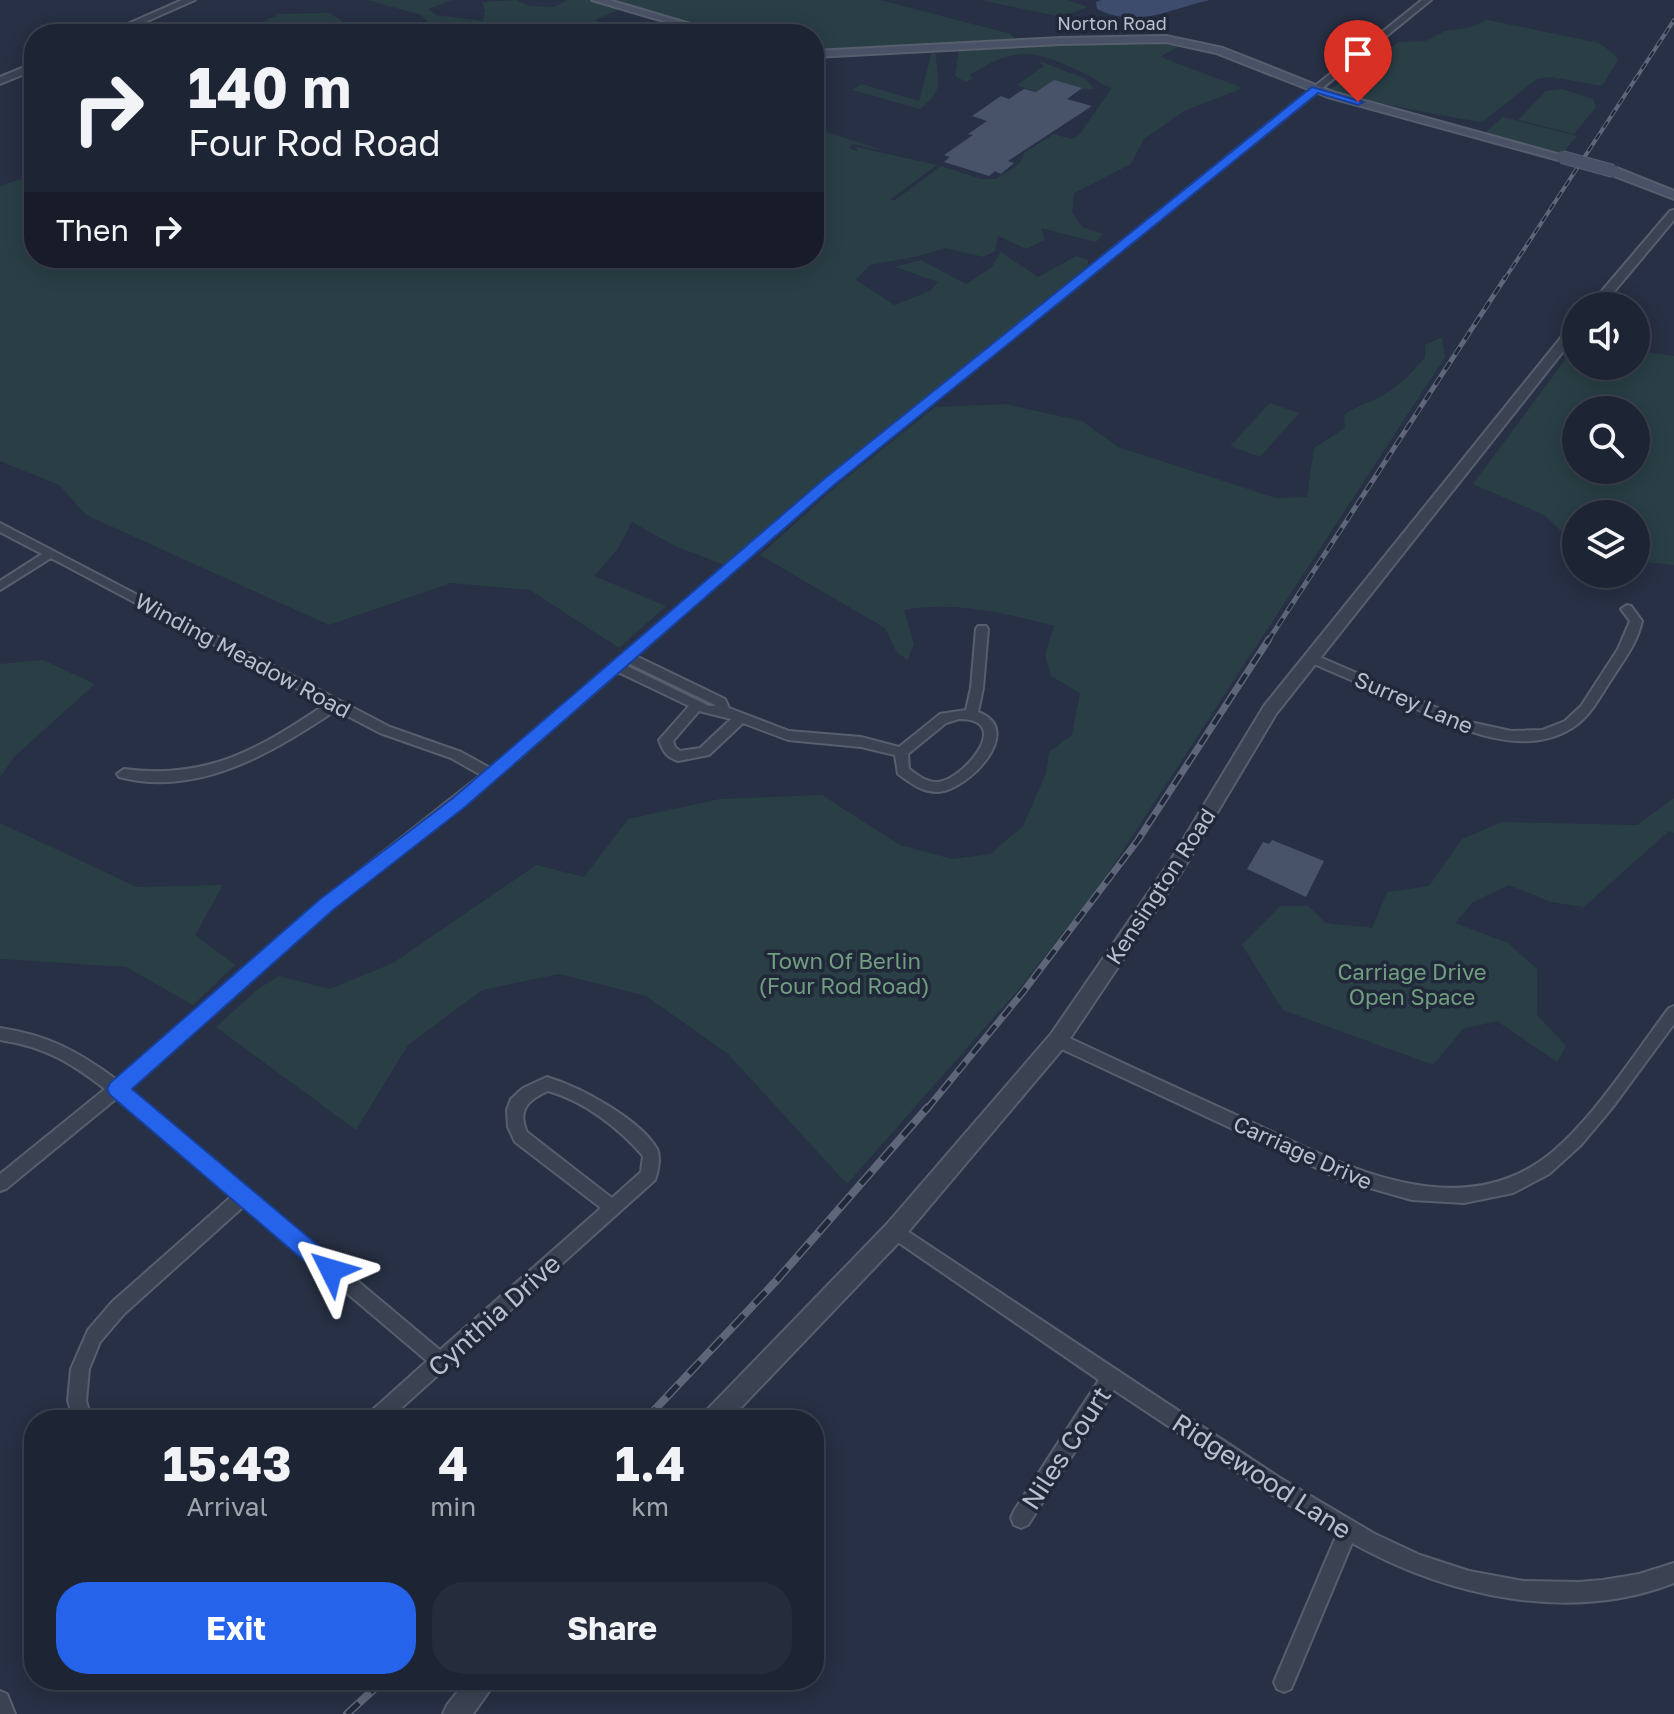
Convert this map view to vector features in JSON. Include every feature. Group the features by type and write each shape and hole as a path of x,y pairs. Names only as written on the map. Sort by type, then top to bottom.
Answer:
{"main road":[{"path":"597,0 683,24"},
{"name":"Norton Road","path":"824,53 1051,41 1166,39 1219,50 1316,90 1613,171 1674,195"}],"street":[{"path":"134,24 190,0"},
{"path":"0,1184 117,1089 326,905 491,775 829,482 1427,0"},
{"path":"0,81 24,70"},
{"path":"1607,292 1674,213"},
{"name":"Kensington Road","path":"723,1410 895,1231 1058,1040 1175,868 1270,710 1562,344"},
{"name":"Winding Meadow Road","path":"0,527 385,730 456,755 491,775"},
{"path":"0,586 51,553"},
{"name":"Surrey Lane","path":"1311,658 1490,733 1535,736 1555,733 1583,713 1633,637 1636,621 1627,609"},
{"path":"971,714 977,688 982,629"},
{"path":"622,661 707,710 724,711 788,735 861,742 901,752 922,739 941,718 958,713 971,714 987,724 991,735 989,746 949,787 932,788 917,782 903,771 901,752"},
{"path":"622,661 720,702 724,711"},
{"path":"124,774 150,779 181,777 224,766 258,753 336,704"},
{"path":"697,705 666,740 669,750 678,756 704,752 740,718"},
{"name":"Carriage Drive","path":"1058,1040 1348,1175 1396,1191 1439,1197 1481,1196 1517,1186 1552,1164 1575,1140 1674,1012"},
{"path":"0,1034 34,1038 66,1051 117,1089 441,1362"},
{"name":"Cynthia Drive","path":"386,1410 441,1362 613,1208 649,1175 651,1154 641,1140 565,1088 547,1084 529,1091 514,1105 513,1122 521,1137 613,1208"},
{"path":"80,1410 77,1401 80,1369 94,1336 118,1308 243,1196"},
{"name":"Ridgewood Lane","path":"895,1231 1111,1378 1347,1532 1411,1563 1477,1584 1546,1594 1615,1590 1674,1573"},
{"name":"Niles Court","path":"1021,1518 1111,1378"},
{"path":"1284,1682 1347,1532"},
{"path":"456,1714 476,1690"},
{"path":"0,1701 5,1714"}],"green space":[{"path":"367,0 452,0 428,9 436,15 483,21 485,11 482,2 516,0 530,6 554,7 567,0 587,0 620,9 595,20 603,24 434,24 421,15"},
{"path":"607,0 880,0 1011,34 1016,40 824,50 824,24 695,24"},
{"path":"980,0 1067,0 1088,7 1062,17"},
{"path":"330,13 347,24 258,24 279,14"},
{"path":"1488,20 1599,43 1618,60 1602,86 1552,77 1537,79 1482,122 1329,90 1399,42 1425,41 1445,31 1467,28"},
{"path":"1154,42 1178,47 1160,57 1243,88 1184,111 1144,139 1131,164 1074,193 1072,212 1082,227 1103,234 1096,242 1041,228 1045,240 1026,249 998,236 995,251 984,257 945,248 870,265 856,280 894,305 930,291 938,282 895,267 921,260 966,284 991,268 1001,252 1038,277 1076,256 1088,260 1088,265 724,565 675,546 632,522 617,550 594,576 666,606 619,648 530,590 451,583 329,625 86,515 59,485 0,461 0,186 24,180 24,268 824,268 824,131 888,152 853,144 849,148 858,152 856,147 937,165 891,199 894,201 941,166 981,179 996,179 1019,164 1025,152 1054,134 1071,139 1079,135 1112,88 1053,60 1026,54 986,65 970,75 973,79 966,82 955,76 959,51"},
{"path":"932,52 936,54 938,85 933,96 920,109 852,90 862,84 919,101"},
{"path":"1039,61 1084,78 1095,89 1036,92 1017,85 1044,66"},
{"path":"1562,89 1593,99 1596,107 1574,134 1518,120 1546,91"},
{"path":"1503,117 1577,136 1562,153 1485,133"},
{"name":"Town Of Berlin (Four Rod Road)","path":"1442,337 1445,357 1103,881 1019,989 847,1184 728,1054 646,996 559,974 482,990 408,1045 356,1130 216,1027 258,989 279,976 330,989 393,963 536,865 584,877 628,819 720,799 822,795 900,845 952,859 990,854 1023,826 1046,773 1049,752 1072,735 1080,693 1051,676 1045,655 1054,626 961,608 904,610 914,644 908,660 897,653 885,628 760,555 839,484 935,407 1005,404 1082,421 1118,447 1276,498 1307,497 1314,448 1345,428 1344,415 1383,395 1403,380 1425,357 1425,345"},
{"path":"1650,353 1674,356 1674,565 1650,562 1650,500 1562,500 1562,532 1544,515 1473,484 1562,364 1562,380 1650,380"},
{"path":"1270,403 1299,413 1260,457 1230,446"},
{"path":"43,660 95,684 15,756 0,777 0,664"},
{"name":"Carriage Drive Open Space","path":"1674,798 1674,833 1669,831 1584,907 1551,902 1509,885 1473,902 1455,923 1508,943 1537,969 1537,1015 1566,1046 1557,1062 1497,1021 1463,1029 1433,1065 1283,1010 1242,945 1280,906 1308,906 1326,923 1372,928 1387,892 1429,886 1462,839 1502,822 1637,825"},
{"path":"0,823 137,887 223,885 195,935 235,965 193,1005 126,967 0,959"}],"water":[{"path":"1210,0 1154,15 1126,17 1097,9 1096,2"}],"building":[{"path":"1054,80 1082,88 1067,99 1092,106 1008,161 1014,163 1001,174 995,171 989,176 944,162 950,157 944,155 987,121 972,116 1001,96 1009,99 1024,89 1036,92"},
{"path":"1272,840 1324,861 1306,897 1247,869 1263,842 1269,844"}],"railway":[{"path":"1504,280 1674,20"},
{"path":"1268,641 1505,278"},
{"path":"927,1109 1023,992 1138,840 1269,639"},
{"path":"654,1410 776,1281 928,1107"},
{"path":"347,1714 373,1690"}],"route":[{"path":"331,1270 117,1089 326,905 459,802 829,482 1316,90 1358,102"}]}
